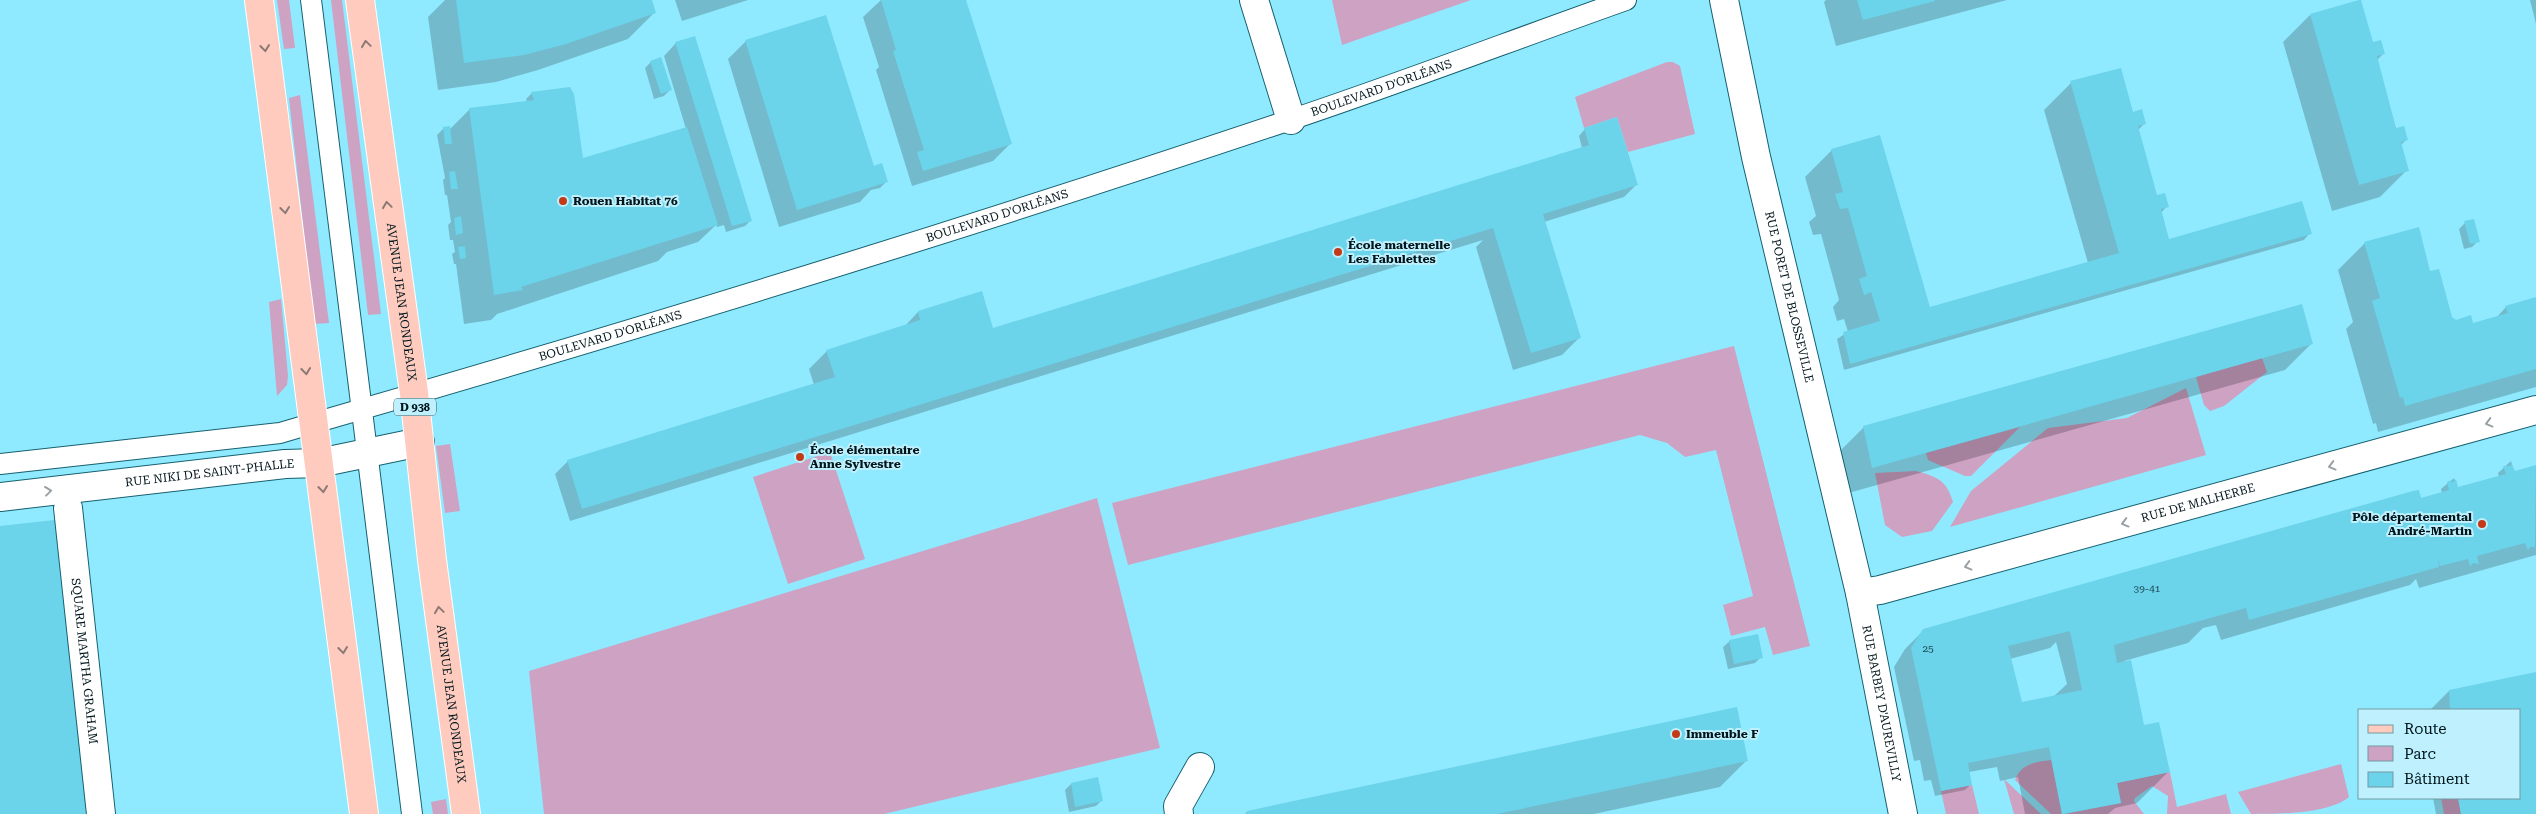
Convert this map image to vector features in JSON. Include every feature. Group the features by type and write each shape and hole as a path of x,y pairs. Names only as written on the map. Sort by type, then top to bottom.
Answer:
{"main road":[{"path":"259,0 364,814"},
{"name":"AVENUE JEAN RONDEAUX","path":"360,0 414,393 432,560 466,814"}],"street":[{"path":"1254,0 1291,120"},
{"name":"RUE PORET DE BLOSSEVILLE","path":"1724,0 1756,157 1860,593"},
{"name":"RUE DE MALHERBE","path":"1860,593 1880,590 2536,410"},
{"name":"RUE NIKI DE SAINT-PHALLE","path":"0,497 285,464 319,463 420,442"},
{"name":"SQUARE MARTHA GRAHAM","path":"68,508 101,814"},
{"name":"RUE BARBEY D'AUREVILLY","path":"1860,593 1903,814"},
{"path":"1179,814 1178,806 1200,767"}],"lane":[{"path":"311,0 412,814"},
{"name":"BOULEVARD D'ORLÉANS","path":"361,410 792,280 1291,120 1626,0"},
{"path":"0,464 280,433 361,410"}],"green space":[{"path":"277,0 289,0 295,48 284,49"},
{"path":"331,0 342,0 381,314 368,315"},
{"path":"1332,0 1471,0 1342,45"},
{"path":"1667,62 1673,62 1680,66 1695,134 1628,152 1617,117 1584,128 1575,97"},
{"path":"300,95 329,323 314,324 289,98"},
{"path":"281,299 288,376 287,385 277,396 269,302"},
{"path":"1734,346 1810,646 1773,655 1765,627 1731,636 1723,605 1753,596 1716,450 1685,457 1667,443 1640,435 1128,565 1112,503"},
{"path":"2262,358 2267,372 2224,406 2210,411 2204,405 2196,377"},
{"path":"2186,388 2206,455 1950,527 1971,491 2048,428 2127,418"},
{"path":"2020,427 1971,476 1965,476 1928,460 1926,453"},
{"path":"450,444 460,511 445,513 436,446"},
{"path":"830,452 865,559 788,584 753,477"},
{"path":"1916,471 1940,480 1947,488 1953,502 1932,531 1902,537 1885,525 1875,473"},
{"path":"1097,498 1160,748 884,814 544,814 529,671"},
{"path":"2051,760 2062,814 2051,814 2015,780 2021,770 2030,764"},
{"path":"2341,764 2349,797 2329,807 2302,812 2251,814 2238,792"},
{"path":"2170,772 2177,807 2226,794 2231,814 2167,814 2168,796 2152,786 2135,798 2134,801 2144,814 2065,814 2121,803 2117,783"},
{"path":"2004,779 2041,814 2014,814"},
{"path":"1972,785 1979,814 1946,814 1941,791"},
{"path":"446,799 448,814 433,814 431,802"},
{"path":"2441,799 2458,799 2461,814 2444,814"}],"building":[{"path":"456,0 652,0 656,13 566,44 524,55 464,63"},
{"path":"881,0 966,0 1012,144 923,171 917,152 924,150 893,51 896,50"},
{"path":"1857,0 1935,0 1935,1 1863,20"},
{"path":"2361,0 2373,42 2381,40 2385,54 2377,56 2396,128 2404,126 2408,140 2401,142 2409,171 2359,185 2310,14"},
{"path":"826,15 874,166 882,163 888,182 797,210 745,40"},
{"path":"695,36 752,221 732,226 675,42"},
{"path":"661,57 672,90 661,94 650,61"},
{"path":"2121,68 2133,112 2142,109 2146,124 2138,126 2157,195 2165,193 2169,207 2161,209 2169,239 2302,201 2312,234 1850,364 1843,332 1880,321 1871,292 1864,295 1859,279 1867,276 1848,208 1840,209 1835,194 1843,192 1831,149 1880,135 1930,307 2119,253 2070,81"},
{"name":"Rouen Habitat 76","path":"570,87 574,94 583,158 687,127 718,225 521,287 523,290 494,295 469,108 534,100 531,92"},
{"path":"1617,117 1638,185 1543,214 1581,338 1531,353 1493,228 582,509 567,460 835,377 826,350 920,320 918,311 982,291 993,328 1589,145 1584,128"},
{"path":"450,126 452,144 445,144 443,127"},
{"path":"455,171 458,189 451,189 449,172"},
{"path":"461,216 463,233 456,235 454,218"},
{"path":"2474,219 2480,242 2470,244 2464,221"},
{"path":"2419,227 2430,271 2439,269 2452,317 2456,320 2471,315 2473,323 2508,313 2505,306 2536,297 2536,369 2405,406 2403,397 2400,398 2372,301 2380,298 2364,242"},
{"path":"465,246 466,258 460,259 458,247"},
{"path":"2302,304 2313,344 1872,468 1863,426"},
{"path":"2511,463 2515,471 2536,465 2535,547 2530,547 2528,550 2525,543 2477,556 2479,564 2473,563 2470,566 2468,559 2440,566 2438,559 2439,567 2249,620 2246,608 2114,645 2117,663 2131,660 2144,725 2159,722 2170,772 2117,783 2121,803 2062,814 2049,747 1968,763 1972,785 1941,791 1911,648 1923,629 2413,491 2419,490 2421,498 2449,490 2447,482 2449,481 2453,482 2456,479 2458,487 2506,474 2503,466 2511,466","holes":["2070,631 2082,690 2022,702 2008,646"]},
{"path":"63,519 86,814 0,814 0,526"},
{"path":"1758,634 1763,658 1734,664 1729,640"},
{"path":"2536,672 2536,814 2461,814 2458,799 2521,799 2521,709 2450,709 2449,690"},
{"name":"Immeuble F","path":"1737,707 1748,761 1497,814 1247,814 1247,811"},
{"path":"1098,777 1103,801 1075,807 1071,783"}],"place":[{"name":"Rouen Habitat 76","path":"563,201"},
{"name":"École maternelle Les Fabulettes","path":"1338,252"},
{"name":"École élémentaire Anne Sylvestre","path":"800,457"},
{"name":"Pôle départemental André-Martin","path":"2482,524"},
{"name":"Immeuble F","path":"1676,734"}]}
